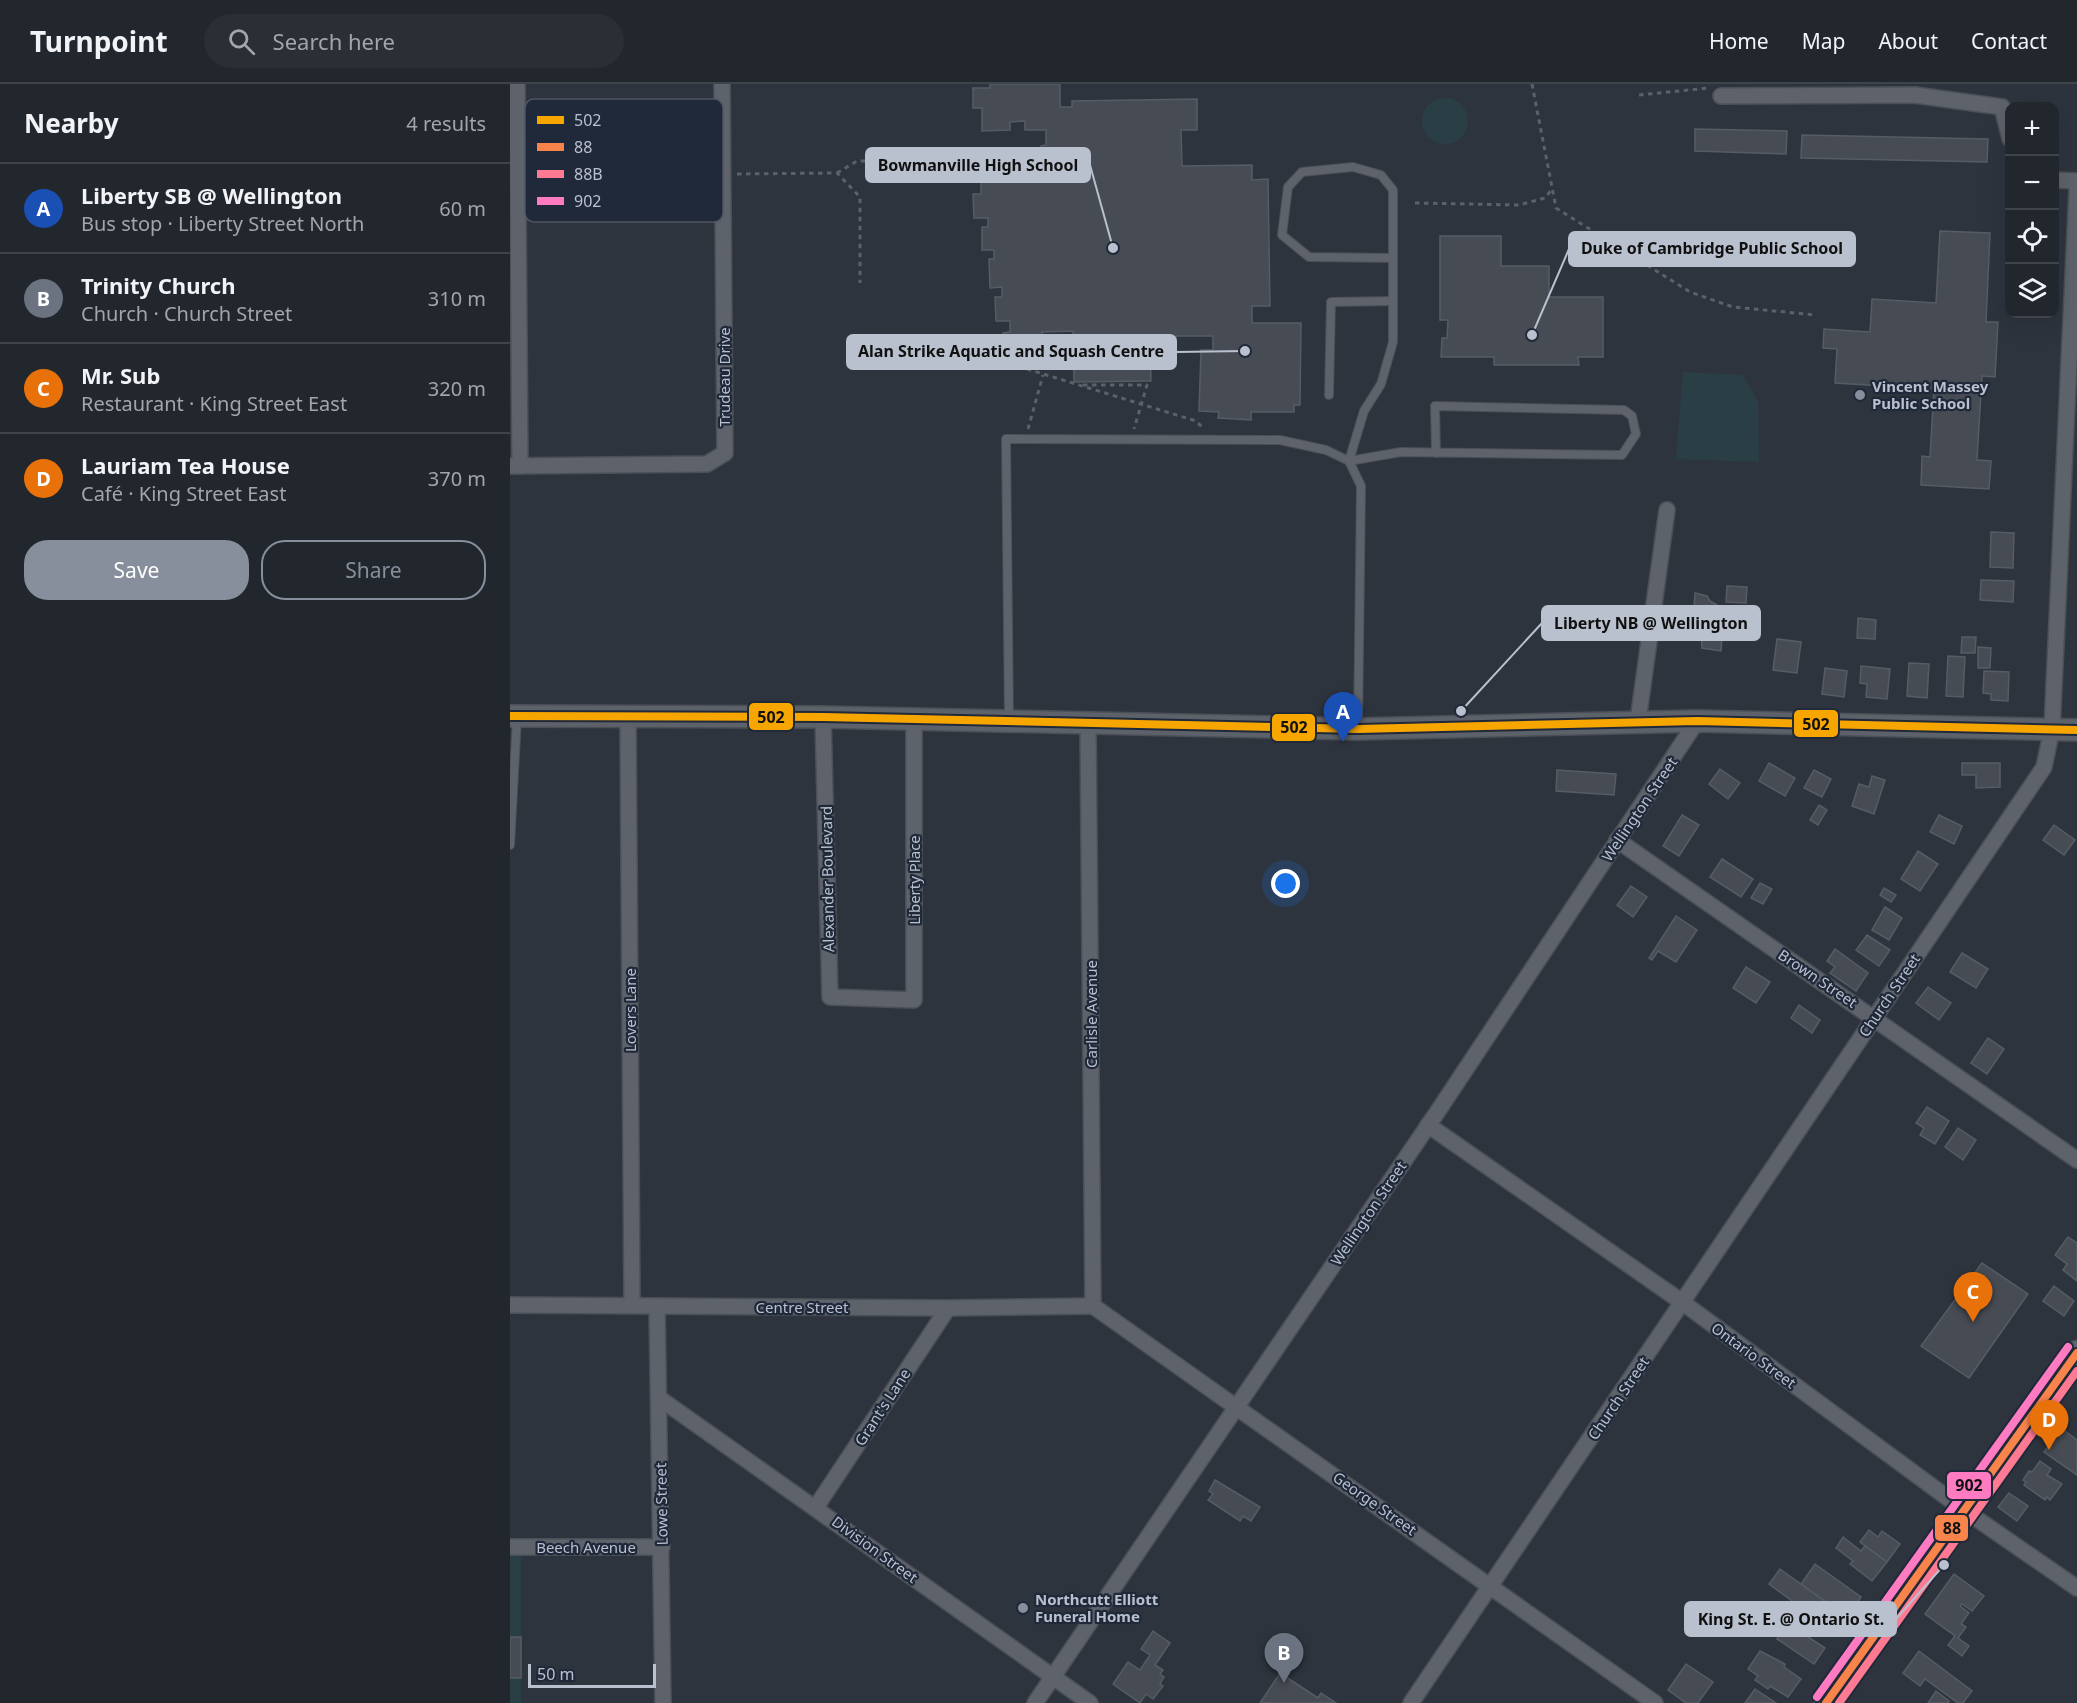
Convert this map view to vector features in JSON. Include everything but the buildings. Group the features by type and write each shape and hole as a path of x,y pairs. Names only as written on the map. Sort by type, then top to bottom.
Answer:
{"main road":[{"path":"514,716 823,717 1358,729 1697,721 2077,730"},
{"path":"1826,1703 2077,1353"}],"street":[{"path":"515,466 517,84"},
{"name":"Trudeau Drive","path":"722,84 722,99"},
{"path":"1719,91 1915,95 2002,107 2005,119"},
{"name":"Trudeau Drive","path":"515,466 707,464 725,453 723,174"},
{"path":"2059,180 2077,181"},
{"name":"Church Street","path":"1411,1703 2043,767 2052,729 2070,476 2077,189"},
{"path":"1638,721 1667,510"},
{"name":"Lovers Lane","path":"628,716 632,1305"},
{"name":"Alexander Boulevard","path":"823,717 830,998 873,1000"},
{"name":"Liberty Place","path":"873,1000 914,1000 914,720"},
{"name":"Wellington Street","path":"1035,1703 1428,1125 1697,721"},
{"name":"Carlisle Avenue","path":"1088,722 1093,1306"},
{"name":"Brown Street","path":"1617,840 1875,1017 2077,1160"},
{"name":"Ontario Street","path":"1428,1125 1682,1302 1964,1509 2077,1588"},
{"name":"Centre Street","path":"510,1305 948,1308 1093,1306"},
{"name":"Lowe Street","path":"657,1306 663,1703"},
{"name":"George Street","path":"1093,1306 1655,1703"},
{"name":"Grant's Lane","path":"816,1507 948,1308"},
{"name":"Division Street","path":"659,1398 1090,1703"},
{"name":"Beech Avenue","path":"510,1547 662,1547"}],"lane":[{"path":"1358,729 1361,486 1349,461 1364,411 1382,384 1393,342 1394,190 1381,175 1353,168 1302,172 1288,187 1282,235 1309,257 1393,258"},
{"path":"1329,395 1331,302 1393,301"},
{"path":"1009,721 1006,439 1280,440 1326,450 1349,461 1401,452 1436,453 1622,455 1636,434 1632,416 1624,410 1435,406 1436,453"},
{"path":"510,845 514,716"}],"path":[{"path":"1532,84 1556,208 1690,292 1733,307 1816,315"},
{"path":"1639,95 1719,91"},
{"path":"723,174 837,173 857,161 955,160"},
{"path":"837,173 860,197 860,283"},
{"path":"1415,203 1519,205 1545,198 1552,189"},
{"path":"1001,361 1196,421 1214,440"},
{"path":"1025,439 1044,374"},
{"path":"1080,385 1148,385 1131,440"}],"green space":[{"path":"1445,98 1461,105 1468,121 1461,137 1445,144 1429,137 1422,121 1429,105"},
{"path":"1683,372 1742,375 1758,401 1759,462 1676,459"},
{"path":"510,1556 521,1556 521,1703 510,1703"}],"transit line":[{"name":"502","path":"510,716 823,717 1358,729 1697,721 2077,730"},
{"name":"902","path":"1817,1697 2068,1347"},
{"name":"88","path":"1826,1703 2077,1353"},
{"name":"88B","path":"1839,1703 2077,1371"}],"place":[{"name":"Bowmanville High School","path":"1113,248"},
{"name":"Duke of Cambridge Public School","path":"1532,335"},
{"name":"Alan Strike Aquatic and Squash Centre","path":"1245,351"},
{"name":"Vincent Massey Public School","path":"1860,395"},
{"name":"Liberty NB @ Wellington","path":"1461,711"},
{"name":"Liberty SB @ Wellington","path":"1343,742"},
{"name":"Mr. Sub","path":"1973,1322"},
{"name":"Lauriam Tea House","path":"2049,1450"},
{"name":"King St. E. @ Ontario St.","path":"1944,1565"},
{"name":"Northcutt Elliott Funeral Home","path":"1023,1608"},
{"name":"Trinity Church","path":"1284,1683"}]}
